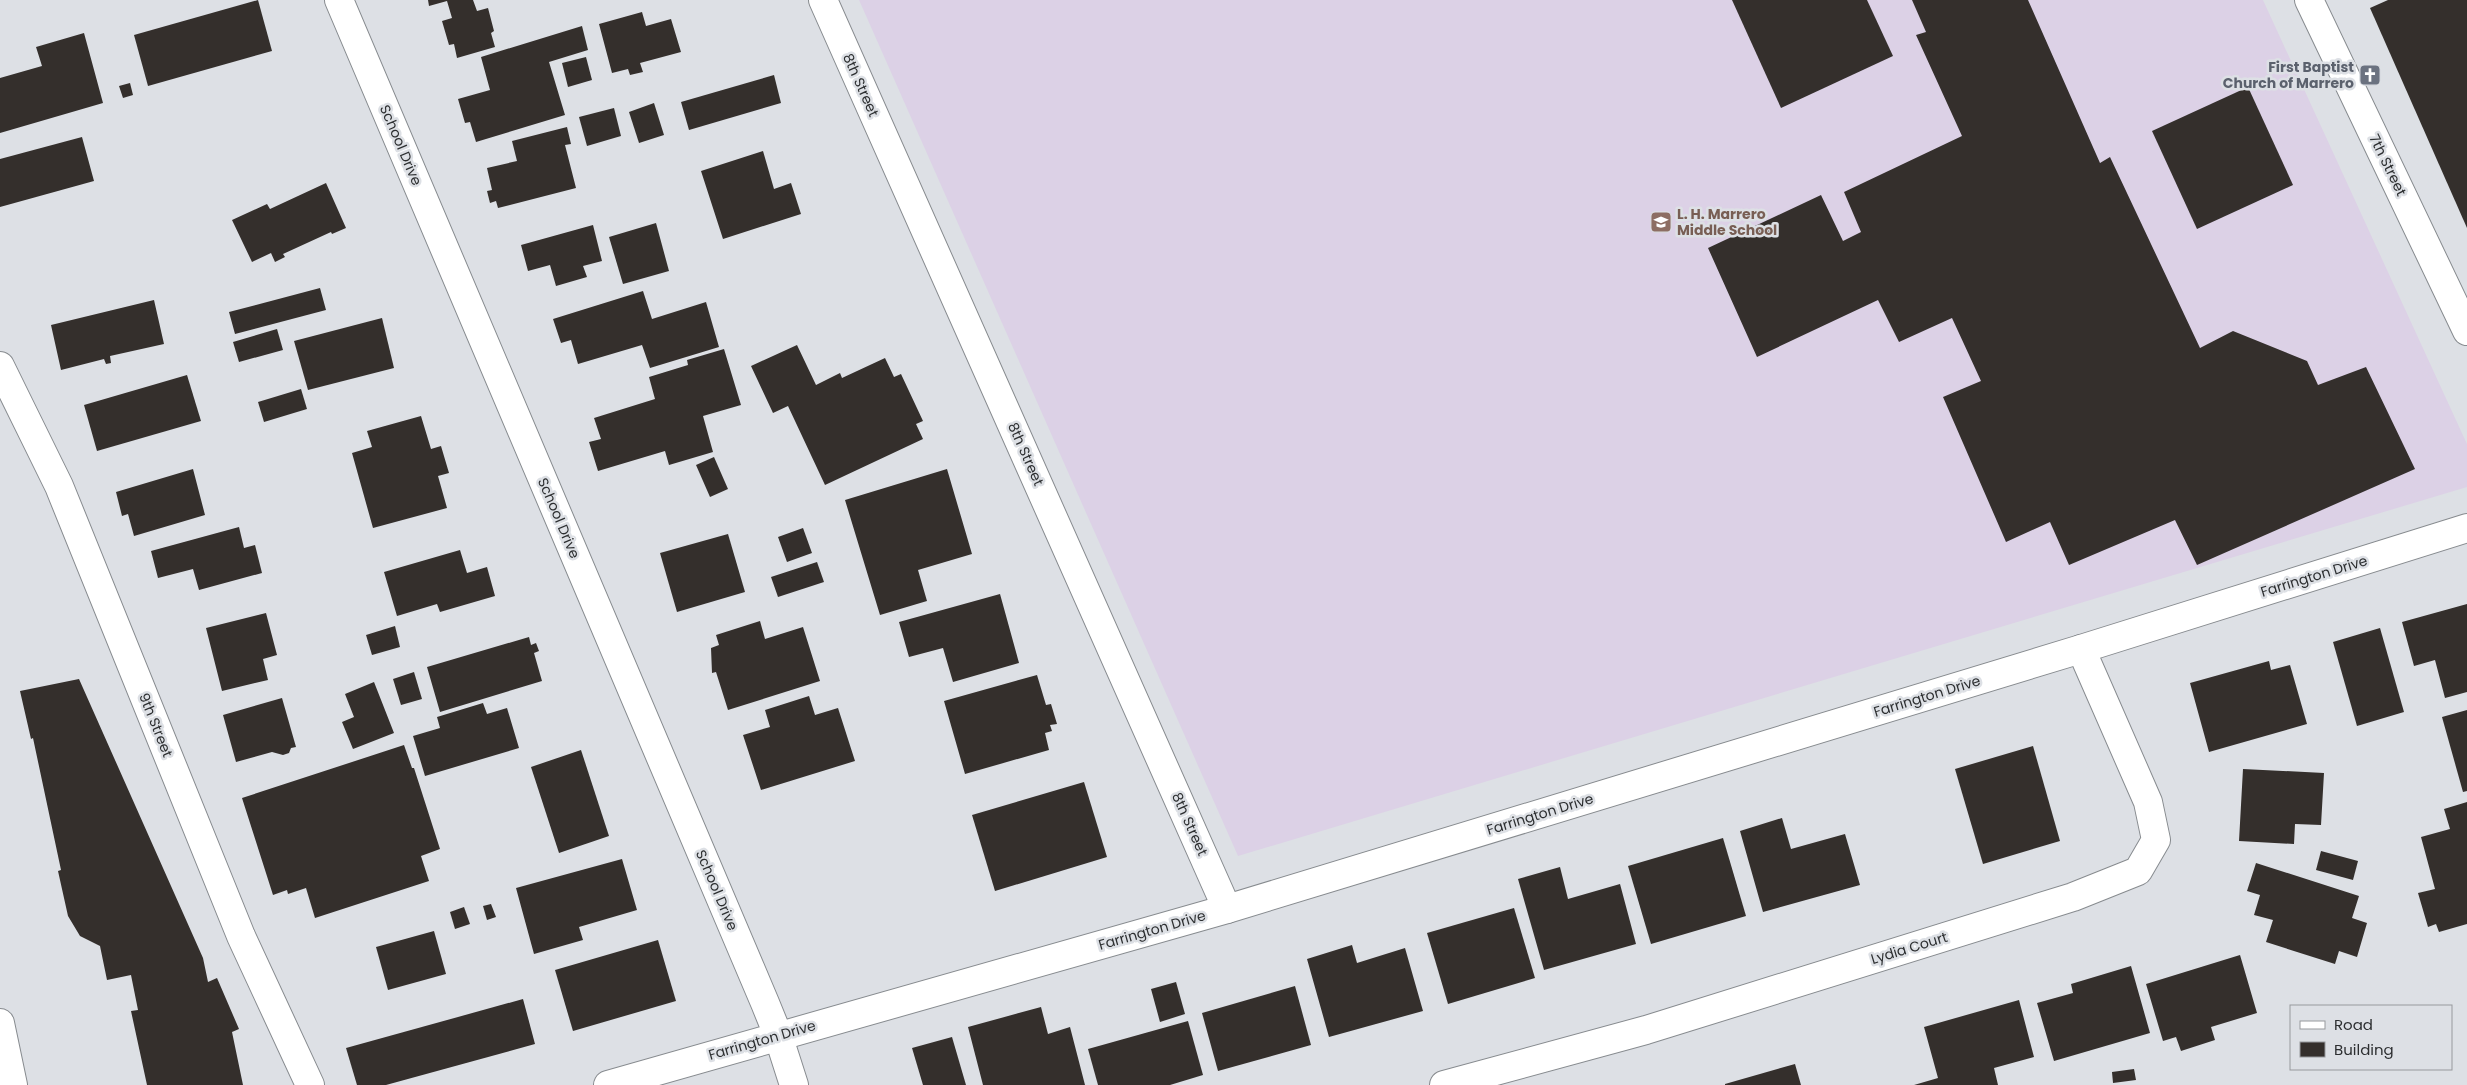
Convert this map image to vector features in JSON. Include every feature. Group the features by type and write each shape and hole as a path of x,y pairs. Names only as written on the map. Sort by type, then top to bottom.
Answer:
{"street":[{"name":"School Drive","path":"339,0 778,1035"},
{"name":"8th Street","path":"823,0 1227,909"},
{"name":"7th Street","path":"2309,0 2467,331"},
{"name":"9th Street","path":"0,366 59,486 241,936 310,1085"},
{"name":"Farrington Drive","path":"608,1085 778,1035 1227,909 2081,649 2467,528"},
{"name":"Lydia Court","path":"1444,1085 1646,1030 2073,897 2138,871 2156,840 2148,802 2081,649"},
{"path":"0,1023 13,1085"},
{"path":"778,1035 794,1085"}],"shaded area":[{"name":"L. H. Marrero Middle School","path":"859,0 2263,0 2467,444 2467,487 1238,856"}],"building":[{"path":"258,0 272,51 148,86 134,35"},
{"path":"428,0 473,0 477,11 488,8 494,31 491,33 495,47 457,58 454,44 449,45 442,21 452,18 447,1 429,6"},
{"path":"1732,0 1867,0 1893,56 1781,108"},
{"path":"1912,0 2028,0 2100,163 2110,157 2200,348 2233,331 2307,361 2318,385 2366,367 2415,469 2197,565 2175,520 2069,565 2050,522 2006,542 1943,397 1981,381 1952,318 1899,342 1878,300 1757,357 1708,248 1821,195 1843,241 1861,232 1844,192 1962,136 1916,35 1926,32"},
{"path":"2388,0 2467,0 2467,228 2370,8"},
{"path":"642,12 646,26 671,19 681,52 640,63 643,72 630,75 628,69 612,73 599,24"},
{"path":"582,26 588,50 549,62 565,115 476,142 470,122 465,123 458,99 490,90 481,57"},
{"path":"84,33 103,103 0,133 0,78 42,66 36,47"},
{"path":"586,57 592,80 568,87 562,63"},
{"path":"774,75 781,103 689,130 681,102"},
{"path":"130,83 133,95 123,98 119,86"},
{"path":"2248,87 2293,185 2197,229 2152,131"},
{"path":"654,103 664,135 639,143 629,112"},
{"path":"614,108 621,136 587,146 579,117"},
{"path":"567,127 571,144 565,145 576,188 498,208 496,201 490,203 487,191 492,190 487,168 517,161 512,141"},
{"path":"82,137 94,181 0,207 0,159"},
{"path":"763,151 774,189 791,183 801,214 723,239 701,171"},
{"path":"326,183 346,228 332,234 331,232 283,254 285,257 275,262 271,253 252,262 232,220 267,204 270,209"},
{"path":"656,223 669,271 623,284 609,237"},
{"path":"593,225 602,261 583,266 587,277 556,286 550,265 528,271 521,245"},
{"path":"320,288 326,310 235,334 229,312"},
{"path":"643,291 652,319 706,302 719,347 650,368 642,345 578,364 571,340 561,343 553,319"},
{"path":"154,300 164,344 110,356 111,363 106,364 104,359 61,370 51,325"},
{"path":"382,318 394,368 308,390 294,341"},
{"path":"277,329 283,350 239,362 233,342"},
{"path":"797,345 816,385 840,373 842,378 885,358 894,377 901,374 923,421 916,424 923,439 825,485 788,406 773,413 751,366"},
{"path":"724,349 741,405 703,416 713,452 669,465 665,451 598,471 589,442 601,439 594,418 655,399 649,377 688,365 687,360"},
{"path":"187,375 201,421 97,451 84,405"},
{"path":"301,389 307,409 264,422 258,402"},
{"path":"421,416 431,449 441,446 449,473 438,476 447,508 373,528 352,453 372,447 367,431"},
{"path":"714,457 728,489 710,497 696,465"},
{"path":"193,469 205,515 134,536 128,514 122,516 116,492"},
{"path":"947,469 972,554 918,570 927,601 880,615 845,500"},
{"path":"239,527 244,548 255,545 262,573 199,590 193,569 158,578 151,551"},
{"path":"803,528 812,553 787,562 778,537"},
{"path":"728,534 745,592 677,612 660,553"},
{"path":"460,550 467,573 487,567 495,596 440,612 437,604 397,616 384,572"},
{"path":"817,562 824,582 778,597 771,577"},
{"path":"1000,594 1019,663 953,682 943,648 909,657 899,622"},
{"path":"2467,604 2467,692 2445,698 2435,660 2414,666 2402,622"},
{"path":"266,613 277,655 263,659 268,680 222,691 206,628"},
{"path":"760,621 765,639 803,627 820,681 728,710 716,672 712,673 711,648 719,645 716,635"},
{"path":"395,626 400,647 372,655 366,635"},
{"path":"2380,628 2404,712 2357,726 2333,642"},
{"path":"529,637 531,645 536,643 539,651 534,653 542,681 440,712 427,667"},
{"path":"2269,661 2271,670 2290,665 2307,724 2209,752 2190,683"},
{"path":"414,672 422,699 401,705 393,679"},
{"path":"1037,675 1046,705 1051,704 1057,724 1050,725 1052,731 1045,733 1049,750 965,774 944,701"},
{"path":"79,679 203,958 208,982 217,978 239,1029 232,1032 243,1085 147,1085 131,1011 138,1010 131,975 107,980 100,946 80,936 68,916 58,871 61,870 33,738 31,739 20,691"},
{"path":"374,682 394,733 353,749 342,722 354,717 345,694"},
{"path":"809,696 815,715 838,708 855,761 761,790 743,735 770,727 765,710"},
{"path":"282,698 296,747 291,748 289,753 283,755 272,752 236,762 223,715"},
{"path":"483,703 487,714 507,708 519,748 425,776 413,736 440,728 437,717"},
{"path":"2467,710 2467,791 2463,792 2442,717"},
{"path":"404,745 412,768 414,768 440,849 421,856 429,881 315,918 306,888 288,894 287,890 273,895 242,798"},
{"path":"2033,746 2060,841 1983,864 1955,769"},
{"path":"581,750 609,836 559,853 531,767"},
{"path":"2243,769 2324,773 2321,825 2295,824 2294,844 2239,841"},
{"path":"1084,782 1107,857 995,891 972,815"},
{"path":"2467,802 2467,924 2439,932 2436,924 2428,927 2418,893 2435,889 2421,837 2450,829 2444,809"},
{"path":"1782,818 1791,849 1845,834 1860,885 1763,912 1740,831"},
{"path":"1723,838 1746,916 1651,944 1628,866"},
{"path":"2321,851 2358,861 2353,880 2316,870"},
{"path":"622,859 637,910 579,927 583,940 534,954 516,888"},
{"path":"2256,863 2359,896 2352,918 2367,923 2357,957 2339,951 2335,964 2266,942 2273,920 2254,915 2260,895 2247,891"},
{"path":"1560,867 1568,899 1620,884 1636,944 1544,970 1518,879"},
{"path":"491,904 496,917 487,920 483,906"},
{"path":"464,907 470,924 455,929 450,912"},
{"path":"1514,908 1535,978 1448,1004 1427,933"},
{"path":"434,931 446,974 388,990 376,947"},
{"path":"658,940 676,1001 573,1031 555,970"},
{"path":"1352,945 1357,963 1405,948 1423,1011 1329,1037 1307,959"},
{"path":"2240,955 2257,1013 2211,1027 2215,1040 2181,1051 2176,1037 2163,1041 2146,984"},
{"path":"2131,966 2150,1033 2054,1061 2037,1003 2073,993 2071,984"},
{"path":"1176,982 1185,1014 1160,1022 1151,989"},
{"path":"1295,986 1311,1045 1218,1071 1202,1013"},
{"path":"523,999 535,1044 386,1085 357,1085 346,1048"},
{"path":"2019,1000 2034,1057 1994,1068 1998,1085 1914,1085 1938,1078 1924,1027"},
{"path":"1041,1007 1048,1034 1070,1027 1085,1085 983,1085 968,1027"},
{"path":"1188,1021 1203,1075 1170,1085 1098,1085 1088,1049"},
{"path":"952,1037 966,1085 923,1085 912,1048"},
{"path":"1795,1064 1801,1085 1725,1085 1725,1084"},
{"path":"2134,1069 2136,1080 2113,1083 2112,1072"}],"place":[{"name":"First Baptist Church of Marrero","path":"2370,75"},
{"name":"L. H. Marrero Middle School","path":"1661,222"}]}
